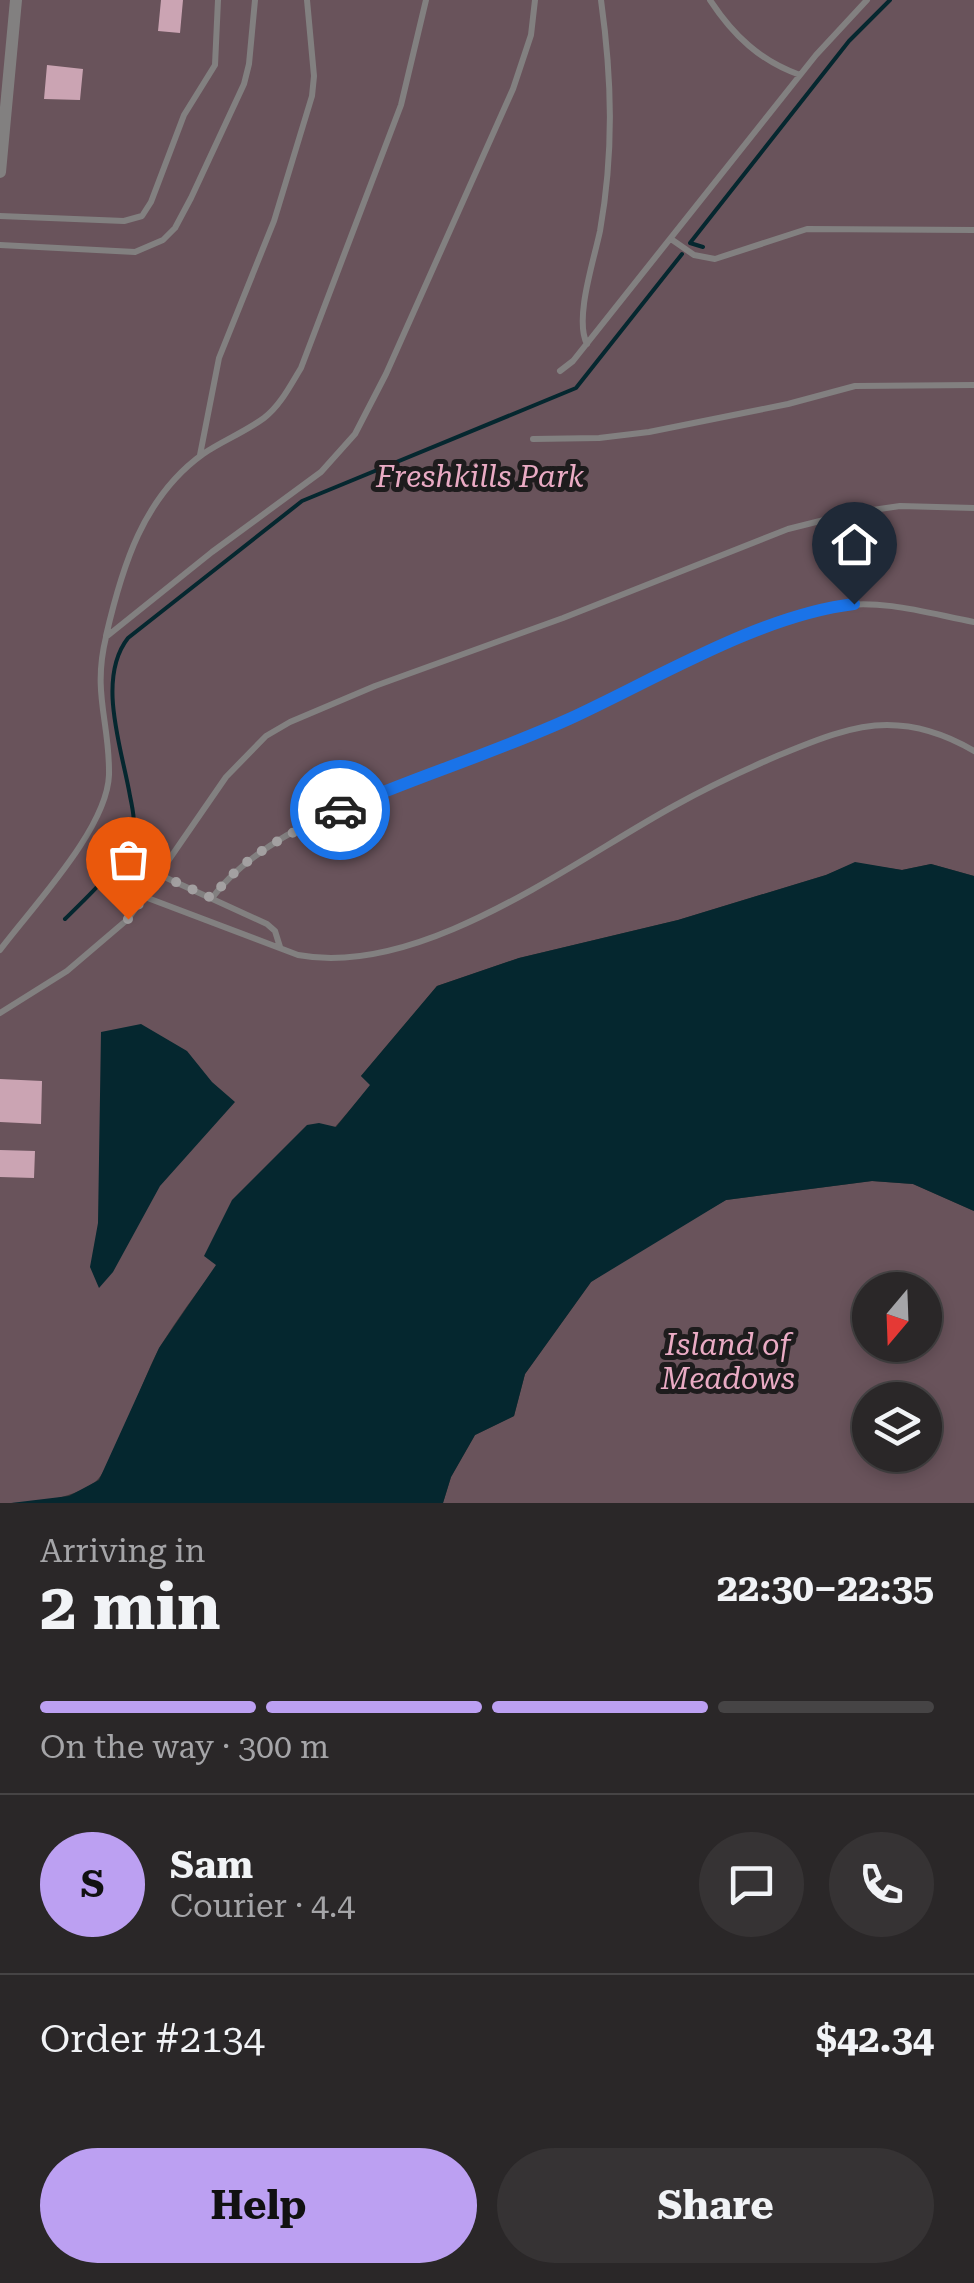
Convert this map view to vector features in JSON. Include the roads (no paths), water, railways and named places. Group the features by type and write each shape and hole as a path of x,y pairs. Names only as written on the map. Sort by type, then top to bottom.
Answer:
{"street":[{"path":"0,172 16,0"}],"lane":[{"path":"0,216 124,221 142,216 184,115 215,65 218,0"},
{"path":"0,245 135,252 164,240 191,198 244,84 255,0"},
{"path":"200,456 220,358 274,221 312,96 314,76 306,0"},
{"path":"0,950 90,832 105,800 109,760 99,686 106,637 135,539 161,496 200,456 264,418 301,368 401,106 426,0"},
{"path":"106,637 321,472 355,434 514,90 531,35 535,0"},
{"path":"587,344 582,321 604,210 612,133 600,0"},
{"path":"710,0 758,54 800,75"},
{"path":"560,370 574,362 800,75 867,0"},
{"path":"671,239 694,255 715,259 806,229 974,230"},
{"path":"534,438 599,438 648,432 788,404 855,386 974,385"},
{"path":"0,1013 66,971 128,919 207,802 266,736 335,702 788,530 852,513 900,506 974,508"},
{"path":"212,898 250,858 300,828 566,720 784,622 835,606 871,604 974,622"},
{"path":"145,898 280,948 323,959 344,959 430,937 485,914 731,776 857,728 911,726 937,732 974,751"},
{"path":"160,875 266,924 278,937 280,948"}],"water":[{"path":"855,862 902,870 931,864 974,876 974,1211 913,1184 872,1181 726,1200 591,1282 525,1374 514,1416 475,1435 451,1477 443,1503 11,1503 69,1496 99,1480 159,1348 216,1265 204,1256 232,1200 307,1125 336,1127 370,1085 361,1076 437,986 519,958 678,920 826,875"},
{"path":"141,1024 187,1051 212,1082 235,1102 160,1186 113,1272 99,1288 90,1267 98,1223 101,1032"}],"waterway":[{"path":"703,247 690,243 849,41 890,0"},
{"path":"65,919 109,873 132,837 133,813 112,694 119,655 128,638 302,501 576,388 682,254"}],"park label":[{"name":"Freshkills Park","path":"480,477"},
{"name":"Island of Meadows","path":"728,1362"}]}
